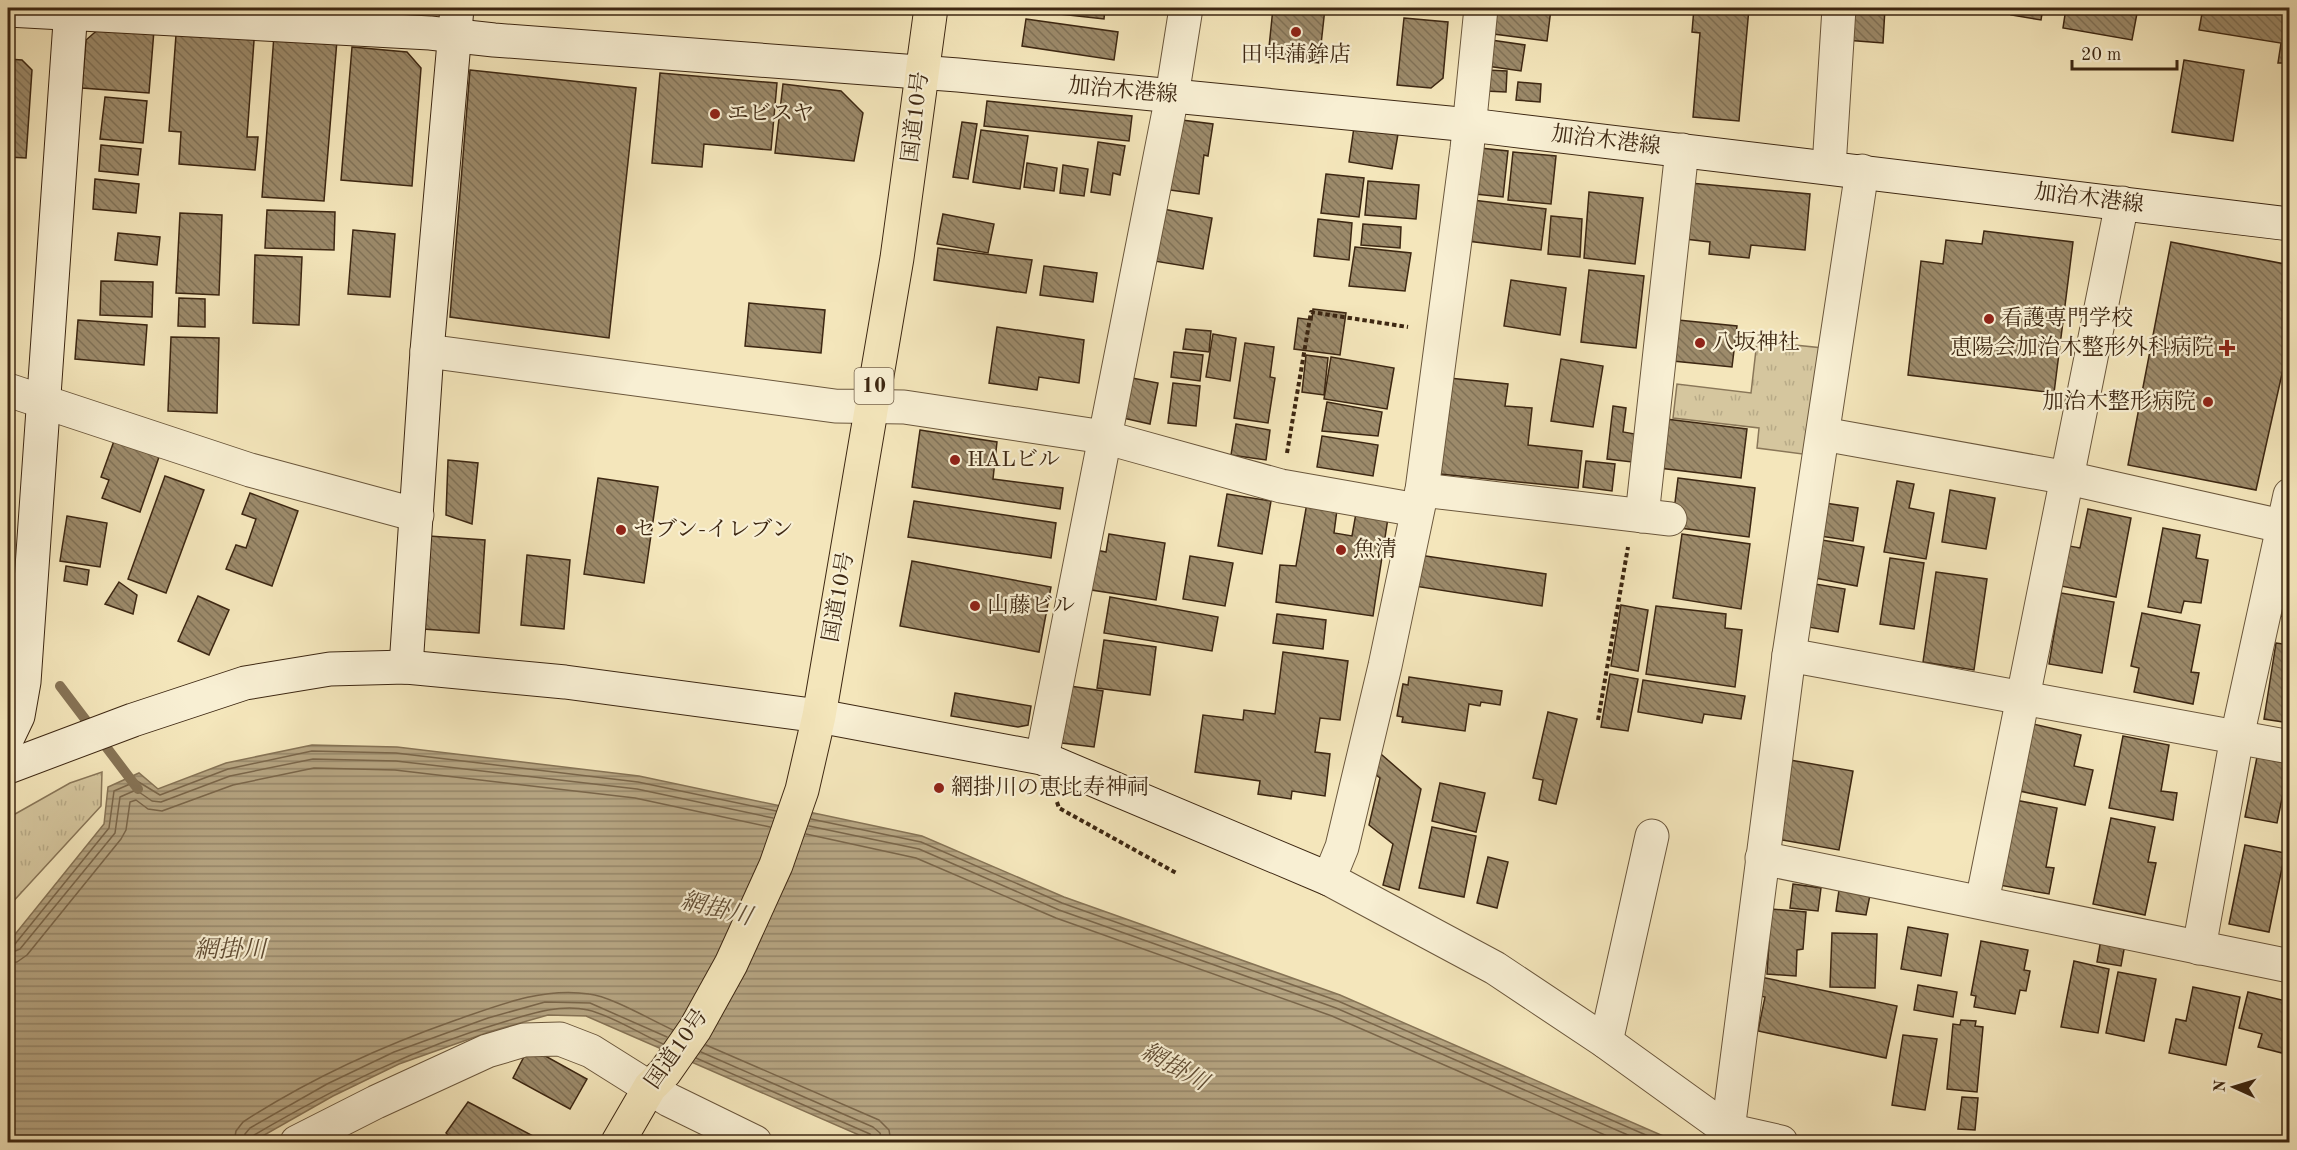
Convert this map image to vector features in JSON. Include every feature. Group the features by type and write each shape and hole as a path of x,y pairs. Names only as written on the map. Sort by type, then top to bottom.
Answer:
{"highway":[{"name":"国道10号","path":"618,1143 657,1080 695,1029 735,954 776,866 810,764 897,258 931,8"}],"street":[{"path":"1042,758 1172,96 1186,8"},
{"path":"1329,879 1341,847 1385,666 1420,500 1470,125 1481,8"},
{"path":"1829,167 1839,8"},
{"name":"加治木港線","path":"8,10 71,10 418,32 455,22 921,74 1470,125 2289,224"},
{"path":"8,737 18,716 16,674 43,401 71,10"},
{"path":"406,667 427,351 455,22"},
{"path":"427,351 834,406 904,407 1104,437 1281,486 1420,500 1649,517 1682,150"},
{"path":"1728,1130 1789,655 1862,171"},
{"path":"1982,902 2122,203"},
{"path":"8,390 250,470 417,515"},
{"path":"1823,434 2068,478 2286,527"},
{"path":"2199,948 2237,737 2286,527 2289,495"},
{"path":"1789,655 2289,747"},
{"path":"8,767 213,692 274,677 330,669 406,667 565,681 819,716 1042,758 1329,879 1495,968 1606,1042 1728,1130 1781,1143"},
{"path":"1606,1042 1652,836"},
{"path":"1762,858 2289,966"},
{"path":"297,1143 376,1102 488,1051 524,1040 560,1038 591,1051 620,1071 657,1080 669,1101 754,1143"}],"path":[{"path":"1281,486 1311,312 1441,333"},
{"path":"1598,720 1649,517"},
{"path":"1042,758 1059,808 1178,874"}],"green space":[{"path":"1757,341 1823,348 1810,455 1757,448 1759,428 1673,418 1677,384 1751,393"},
{"path":"102,772 101,806 8,907 8,818 70,783"}],"water":[{"name":"網掛川","path":"312,745 397,747 639,776 922,836 1064,897 1340,995 1677,1142 875,1142 586,1016 548,1015 492,1031 399,1064 333,1096 252,1142 8,1142 8,943 104,824 108,787 139,773 158,789 226,763"}],"building":[{"path":"1006,8 1105,8 1104,19"},
{"name":"田中蒲鉾店","path":"1273,8 1325,8 1319,63 1268,57"},
{"path":"1489,8 1551,9 1547,41 1486,33"},
{"path":"1694,8 1749,8 1739,121 1693,117 1700,33 1692,32"},
{"path":"1847,8 1885,8 1883,43 1845,40"},
{"path":"2012,8 2043,8 2041,20 2011,15"},
{"path":"2066,8 2138,8 2132,40 2063,28"},
{"path":"2203,8 2290,8 2290,63 2278,63 2281,43 2199,30"},
{"path":"1404,18 1448,22 1443,78 1431,88 1397,85"},
{"path":"1026,19 1118,32 1114,60 1022,46"},
{"path":"177,21 255,27 247,137 258,137 255,170 179,164 181,132 169,131"},
{"path":"101,27 154,30 149,93 82,88 86,40"},
{"path":"274,35 337,40 324,201 262,197"},
{"path":"1491,40 1525,45 1521,71 1487,66"},
{"path":"352,47 407,52 421,68 412,186 341,180"},
{"path":"8,59 22,60 32,70 26,158 8,157"},
{"path":"2184,60 2244,70 2233,141 2172,132"},
{"path":"470,70 636,88 609,338 450,317"},
{"path":"1487,70 1507,71 1506,92 1485,91"},
{"name":"エビスヤ","path":"660,73 777,83 771,150 704,144 702,167 652,163"},
{"path":"1518,82 1541,84 1540,102 1516,100"},
{"path":"783,84 841,91 863,113 854,161 775,153"},
{"path":"105,97 147,101 143,143 100,139"},
{"path":"987,101 1132,116 1129,141 984,126"},
{"path":"1166,118 1213,124 1208,156 1204,155 1199,194 1156,188"},
{"path":"962,122 977,124 968,179 953,177"},
{"path":"1354,127 1398,134 1392,169 1349,162"},
{"path":"981,130 1028,136 1020,189 973,182"},
{"path":"1098,142 1125,146 1120,175 1113,173 1110,195 1091,192"},
{"path":"101,145 141,149 138,175 99,171"},
{"path":"1461,146 1508,151 1503,197 1456,192"},
{"path":"1513,152 1556,156 1551,204 1508,200"},
{"path":"1027,163 1057,168 1054,191 1024,187"},
{"path":"1063,165 1088,169 1084,196 1060,193"},
{"path":"1326,174 1364,178 1359,217 1321,213"},
{"path":"95,179 139,184 136,213 93,209"},
{"path":"1368,181 1419,185 1416,219 1365,215"},
{"path":"1690,183 1810,194 1805,250 1751,245 1749,258 1709,254 1710,242 1685,239"},
{"path":"1589,192 1643,198 1635,264 1584,258"},
{"path":"1464,199 1546,209 1541,250 1459,240"},
{"path":"1163,209 1212,218 1203,269 1154,261"},
{"path":"267,210 335,212 334,250 265,248"},
{"path":"180,213 222,215 219,295 176,293"},
{"path":"943,214 994,224 988,253 937,244"},
{"path":"1551,216 1582,219 1580,257 1548,254"},
{"path":"1318,219 1352,223 1349,260 1314,256"},
{"path":"1363,224 1401,227 1400,248 1361,245"},
{"path":"353,230 395,234 390,297 348,294"},
{"name":"看護専門学校","path":"1984,231 2073,242 2054,393 1908,375 1921,261 1943,264 1946,240 1982,244"},
{"path":"118,233 160,237 157,265 115,260"},
{"name":"加治木整形病院","path":"2171,242 2290,265 2290,338 2256,490 2128,465"},
{"path":"1355,247 1411,253 1405,291 1349,286"},
{"path":"938,248 1032,260 1026,293 934,280"},
{"path":"255,255 302,257 299,325 253,323"},
{"path":"1044,266 1097,273 1093,302 1040,295"},
{"path":"1589,270 1644,276 1636,348 1581,342"},
{"path":"1511,280 1566,288 1560,335 1504,326"},
{"path":"101,281 153,282 152,317 100,315"},
{"path":"179,298 205,299 205,327 178,326"},
{"path":"749,303 825,310 821,353 745,346"},
{"path":"1313,309 1346,313 1340,355 1294,349 1298,318 1312,320"},
{"name":"八坂神社","path":"1668,319 1737,326 1732,367 1663,360"},
{"path":"78,320 147,325 144,365 75,359"},
{"path":"997,327 1084,340 1079,383 1039,377 1037,390 989,383"},
{"path":"1186,329 1211,331 1209,352 1183,349"},
{"path":"1213,334 1236,338 1230,381 1206,377"},
{"path":"171,337 219,338 217,413 168,411"},
{"path":"1245,343 1274,347 1270,377 1275,378 1268,423 1234,418"},
{"path":"1174,352 1203,355 1200,381 1171,377"},
{"path":"1306,355 1328,358 1324,395 1302,392"},
{"path":"1331,357 1394,368 1387,409 1324,399"},
{"path":"1561,359 1603,366 1593,427 1551,421"},
{"path":"1122,376 1158,383 1150,424 1114,416"},
{"path":"1439,377 1508,384 1505,406 1532,408 1528,445 1582,451 1578,488 1430,473"},
{"path":"1173,383 1200,386 1196,426 1168,423"},
{"path":"1327,402 1382,412 1378,436 1322,431"},
{"path":"1613,406 1626,408 1623,432 1635,434 1632,462 1607,459"},
{"path":"1666,419 1747,429 1741,478 1659,468"},
{"path":"1236,424 1270,430 1266,460 1231,455"},
{"name":"HALビル","path":"920,430 997,442 993,479 1063,488 1060,509 912,487"},
{"path":"1322,436 1378,445 1373,476 1317,467"},
{"path":"114,441 159,457 140,512 102,498 109,480 101,477"},
{"path":"448,460 478,463 472,524 446,515"},
{"path":"1586,461 1615,464 1612,491 1583,487"},
{"path":"165,476 204,490 166,593 128,579"},
{"name":"セブン-イレブン","path":"598,478 658,487 644,583 584,574"},
{"path":"1678,478 1755,488 1749,537 1672,527"},
{"path":"1897,481 1914,484 1909,508 1934,513 1926,559 1884,552"},
{"path":"1950,490 1995,498 1986,549 1942,542"},
{"path":"250,493 298,511 272,586 226,569 236,545 246,548 256,519 242,514"},
{"path":"1227,494 1271,501 1262,554 1218,546"},
{"name":"魚清","path":"1308,497 1338,502 1334,533 1352,536 1356,513 1388,518 1373,616 1276,602 1280,565 1296,566"},
{"path":"914,501 1056,523 1051,558 908,537"},
{"path":"1818,502 1858,508 1853,541 1814,535"},
{"path":"2088,509 2131,518 2116,597 2056,585 2064,545 2080,548"},
{"path":"67,516 107,523 100,567 60,561"},
{"path":"2163,528 2200,535 2196,558 2208,560 2201,603 2184,601 2181,613 2148,607"},
{"path":"1109,534 1165,543 1156,600 1085,589 1091,549 1106,552"},
{"path":"1682,534 1750,544 1741,609 1673,598"},
{"path":"429,536 485,540 479,633 423,629"},
{"path":"1810,538 1864,547 1857,586 1804,576"},
{"path":"2290,538 2290,618 2279,616"},
{"path":"527,555 570,560 564,629 521,625"},
{"path":"1419,555 1546,574 1542,606 1414,586"},
{"path":"1190,556 1233,563 1225,606 1183,599"},
{"path":"1890,558 1924,563 1914,629 1880,624"},
{"name":"山藤ビル","path":"912,561 1051,587 1039,652 900,626"},
{"path":"66,566 89,570 87,585 64,581"},
{"path":"1936,572 1987,579 1974,670 1923,662"},
{"path":"119,582 137,595 133,614 105,604"},
{"path":"1803,582 1845,589 1838,632 1796,625"},
{"path":"2061,593 2114,602 2102,673 2049,664"},
{"path":"198,596 229,610 209,655 178,641"},
{"path":"1110,597 1218,617 1212,651 1104,633"},
{"path":"1621,605 1648,610 1638,671 1611,666"},
{"path":"1656,606 1726,614 1725,628 1742,630 1735,687 1646,674"},
{"path":"2142,613 2200,625 2191,672 2199,673 2193,704 2134,692 2139,668 2131,666"},
{"path":"1277,614 1326,620 1323,649 1273,643"},
{"path":"1104,640 1156,647 1150,695 1097,688"},
{"path":"2276,643 2290,645 2290,723 2264,719"},
{"path":"1283,652 1348,661 1340,720 1320,718 1315,752 1330,754 1325,796 1292,791 1291,799 1258,794 1260,781 1195,772 1203,715 1243,720 1244,710 1275,714"},
{"path":"1610,674 1638,679 1628,731 1601,727"},
{"path":"1409,677 1502,691 1500,705 1481,702 1480,706 1469,704 1465,731 1402,722 1403,717 1397,716 1403,684 1408,685"},
{"path":"1643,680 1745,696 1741,719 1704,714 1702,723 1638,712"},
{"path":"1070,686 1103,691 1094,747 1062,743"},
{"path":"955,693 1031,706 1028,725 1018,727 951,716"},
{"path":"1548,712 1577,719 1556,804 1539,800 1543,780 1533,778"},
{"path":"2024,722 2081,735 2074,766 2093,770 2085,805 2010,789"},
{"path":"2123,736 2169,745 2161,791 2177,793 2173,820 2109,808"},
{"path":"1374,748 1421,789 1399,890 1383,885 1393,844 1369,825 1380,778 1368,769"},
{"path":"2257,757 2289,764 2277,823 2245,817"},
{"path":"1790,760 1853,771 1839,850 1776,839"},
{"path":"1440,783 1485,793 1476,832 1432,821"},
{"path":"2015,800 2057,808 2046,867 2054,868 2049,894 1999,885"},
{"path":"2111,818 2155,827 2148,862 2156,863 2145,915 2093,904"},
{"path":"1432,827 1476,836 1464,897 1419,888"},
{"path":"2245,845 2285,853 2269,932 2229,924"},
{"path":"1488,857 1508,862 1497,908 1477,903"},
{"path":"1793,884 1821,888 1818,911 1790,908"},
{"path":"1839,890 1870,895 1866,915 1836,911"},
{"path":"1771,909 1806,912 1803,949 1797,950 1796,976 1767,974"},
{"path":"1908,927 1948,934 1941,976 1901,969"},
{"path":"1832,933 1877,934 1875,988 1830,987"},
{"path":"2101,939 2125,944 2121,966 2097,962"},
{"path":"1981,941 2028,950 2024,970 2030,971 2026,991 2020,990 2015,1014 1974,1007 1976,996 1971,995"},
{"path":"2074,961 2109,969 2098,1033 2061,1027"},
{"path":"2118,972 2156,979 2144,1041 2106,1033"},
{"path":"1756,976 1897,1006 1886,1058 1758,1031 1765,997 1752,994"},
{"path":"1918,985 1957,992 1953,1017 1914,1010"},
{"path":"2193,987 2240,997 2226,1065 2169,1053 2176,1019 2186,1021"},
{"path":"2248,992 2290,1002 2290,1040 2286,1039 2282,1053 2258,1047 2262,1034 2239,1028"},
{"path":"1961,1020 1976,1021 1975,1026 1983,1027 1977,1092 1947,1089 1953,1024 1960,1025"},
{"path":"1903,1035 1937,1039 1925,1110 1892,1105"},
{"path":"529,1047 587,1079 570,1109 513,1078"},
{"path":"1962,1097 1978,1098 1975,1130 1958,1129"},
{"path":"468,1102 537,1138 535,1142 455,1142 446,1133"}],"waterway":[{"path":"60,686 138,789"}],"place":[{"name":"田中蒲鉾店","path":"1296,32"},
{"name":"エビスヤ","path":"715,114"},
{"name":"看護専門学校","path":"1989,319"},
{"name":"八坂神社","path":"1700,343"},
{"name":"恵陽会加治木整形外科病院","path":"2227,348"},
{"name":"加治木整形病院","path":"2208,402"},
{"name":"HALビル","path":"955,460"},
{"name":"セブン-イレブン","path":"621,530"},
{"name":"魚清","path":"1341,550"},
{"name":"山藤ビル","path":"975,606"},
{"name":"網掛川の恵比寿神祠","path":"939,788"}]}
